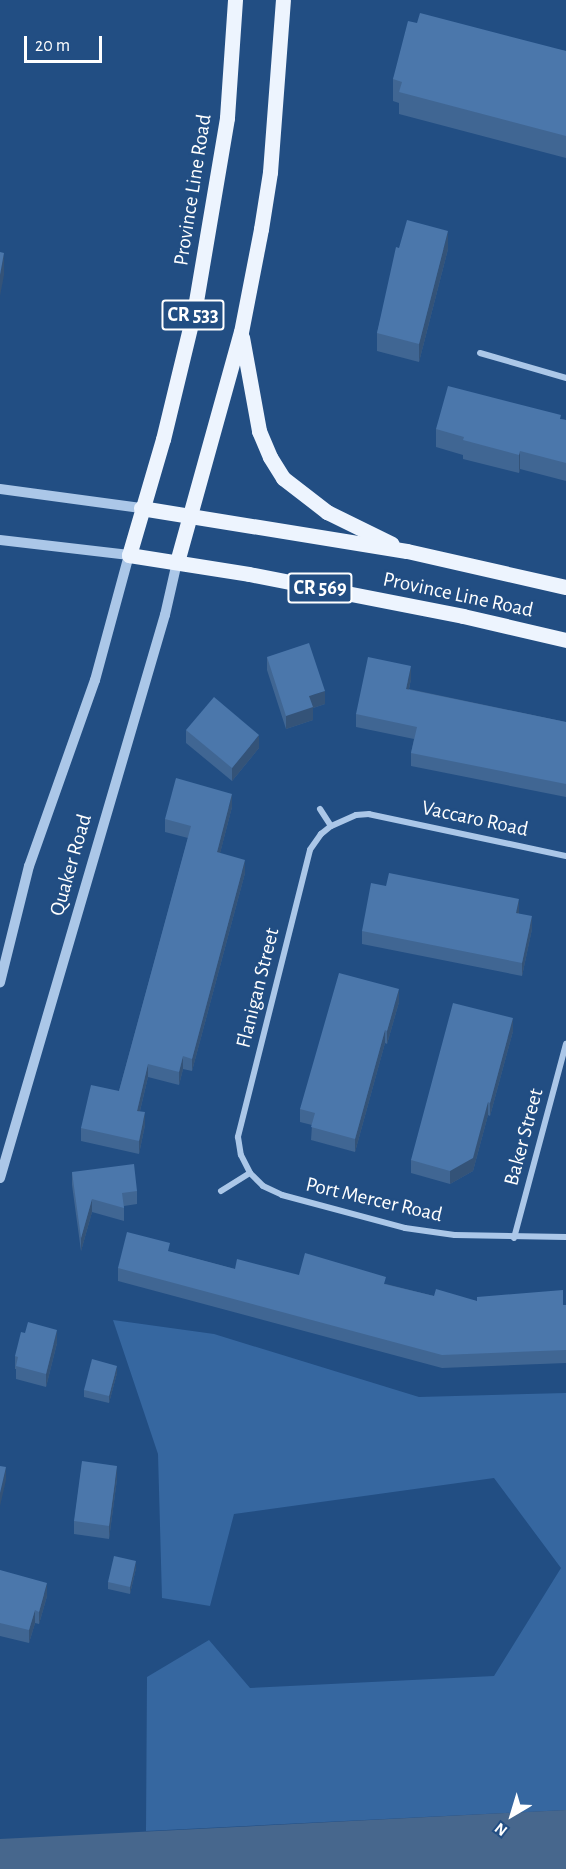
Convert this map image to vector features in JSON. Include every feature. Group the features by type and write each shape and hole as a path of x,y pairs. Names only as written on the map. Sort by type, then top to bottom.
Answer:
{"main road":[{"name":"Province Line Road","path":"235,0 226,118 197,296 163,439 141,508 408,551 566,587"},
{"name":"CR 533","path":"177,562 241,332 270,172 283,0"},
{"path":"241,332 259,431 270,457 283,478 327,512 408,551"},
{"name":"CR 533","path":"129,555 141,508"},
{"name":"Province Line Road","path":"129,555 463,616 566,640"}],"street":[{"path":"480,353 566,378"},
{"path":"0,489 141,508"},
{"path":"0,540 129,555"},
{"name":"Quaker Road","path":"0,982 29,866 95,680 129,555"},
{"name":"Quaker Road","path":"0,1178 165,615 177,562"},
{"path":"320,809 331,826"},
{"name":"Flanigan Street","path":"250,1173 241,1155 238,1137 240,1122 310,850 321,834 331,826 356,815 377,816"},
{"name":"Vaccaro Road","path":"377,816 566,856"},
{"name":"Baker Street","path":"514,1238 566,1044"},
{"path":"221,1191 250,1173"},
{"name":"Port Mercer Road","path":"250,1173 263,1186 282,1195 405,1227 455,1235 514,1238 566,1237"}],"shaded area":[{"path":"113,1320 214,1334 419,1397 566,1393 566,1810 146,1831 147,1677 209,1640 250,1688 494,1676 561,1568 494,1478 234,1514 210,1606 162,1598 158,1454"},
{"path":"566,1810 566,1869 0,1869 0,1839"}],"building":[{"path":"420,13 566,51 566,136 399,92 402,82 393,79 408,21 417,23"},
{"path":"407,220 448,231 419,344 377,333 396,247 399,248"},
{"path":"0,252 4,253 0,275"},
{"path":"448,386 561,415 560,419 566,420 566,463 520,451 519,455 463,440 464,437 436,429"},
{"path":"309,643 325,691 309,696 313,707 286,716 267,657"},
{"path":"368,657 411,666 406,689 566,722 566,784 411,753 417,727 356,714"},
{"path":"214,697 259,735 232,768 186,730"},
{"path":"176,778 232,794 217,852 245,860 192,1059 183,1056 179,1072 148,1064 137,1111 145,1112 139,1141 81,1128 91,1085 119,1091 191,826 165,819"},
{"path":"389,873 519,899 516,913 532,916 522,963 362,931 371,883 386,886"},
{"path":"339,973 399,989 387,1031 385,1030 355,1139 311,1127 315,1113 300,1109"},
{"path":"453,1003 513,1018 473,1158 450,1171 411,1160"},
{"path":"134,1164 137,1191 122,1193 124,1208 92,1199 81,1238 72,1172"},
{"path":"127,1232 170,1243 168,1251 235,1269 237,1259 299,1275 305,1253 386,1277 384,1284 434,1296 436,1289 477,1301 477,1297 563,1290 563,1305 566,1305 566,1350 442,1355 118,1268"},
{"path":"28,1322 57,1330 46,1374 16,1366 18,1357 15,1356 21,1332 25,1333"},
{"path":"92,1359 117,1366 109,1396 84,1390"},
{"path":"82,1461 117,1466 109,1526 74,1521"},
{"path":"0,1466 6,1467 0,1493"},
{"path":"114,1556 136,1561 130,1587 108,1582"},
{"path":"0,1570 47,1583 39,1612 35,1610 29,1630 0,1623"}]}
